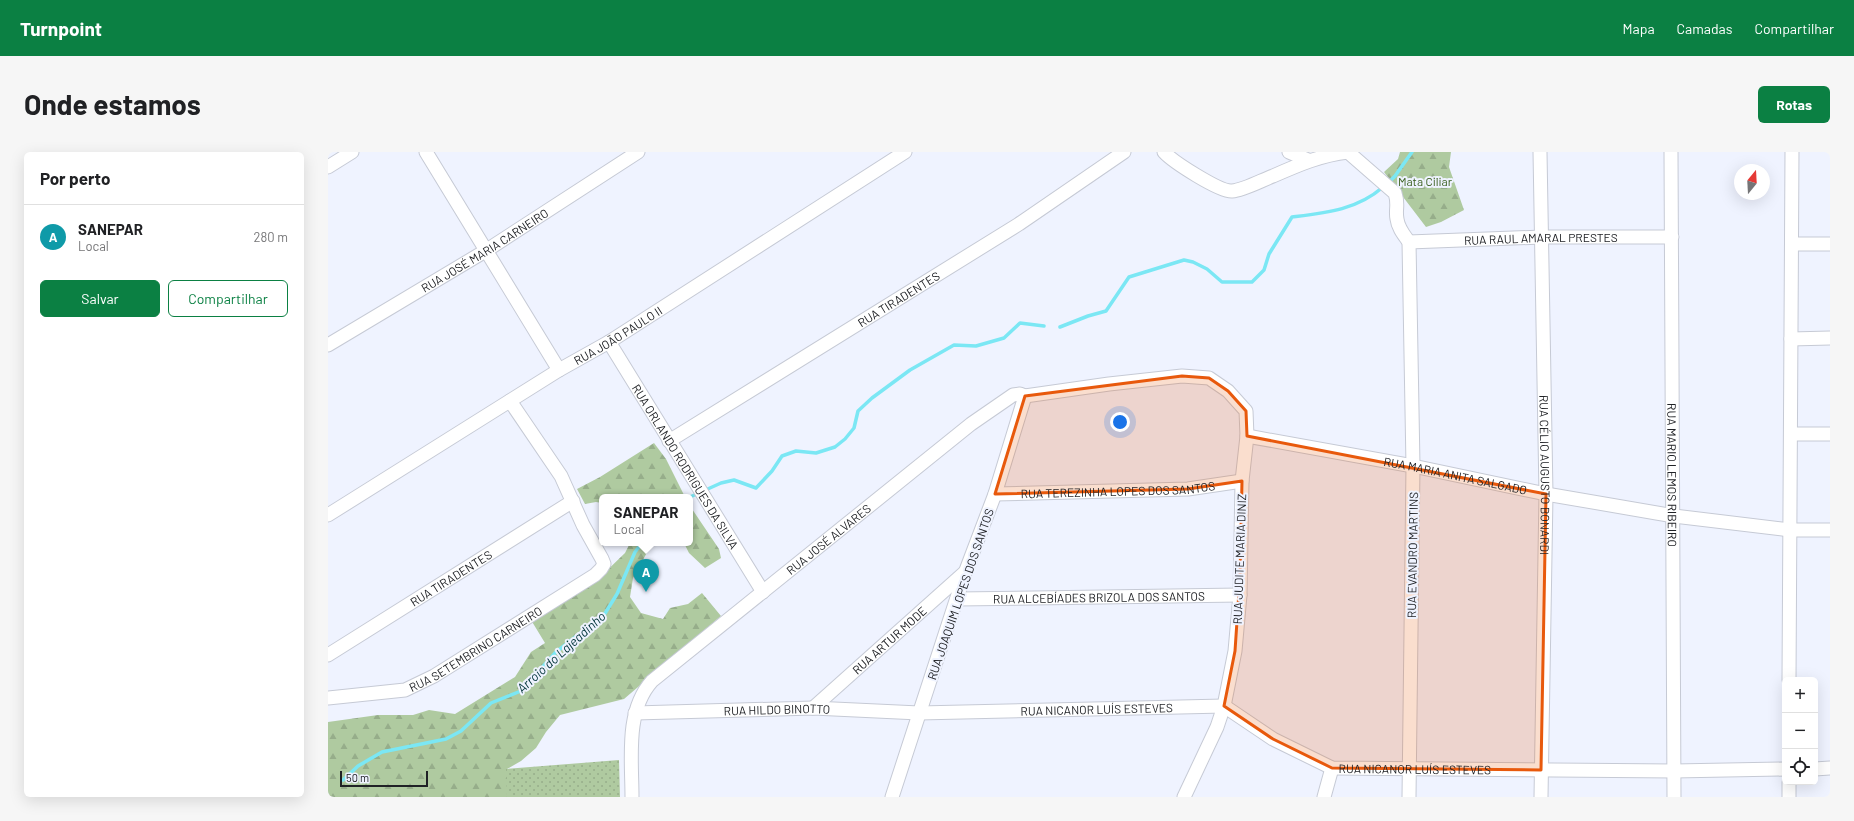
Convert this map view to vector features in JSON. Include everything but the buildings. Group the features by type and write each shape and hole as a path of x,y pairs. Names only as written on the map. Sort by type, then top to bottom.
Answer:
{"street":[{"path":"328,167 352,152"},
{"path":"426,152 559,370"},
{"name":"RUA JOSÉ MARIA CARNEIRO","path":"328,345 487,250 638,152"},
{"name":"RUA JOÃO PAULO II","path":"328,515 559,370 609,342 905,152"},
{"name":"RUA TIRADENTES","path":"669,441 1019,224 1124,152"},
{"path":"1164,152 1170,158 1220,188 1232,191 1255,183 1308,160 1329,154 1348,152 1395,193 1398,203 1396,218 1401,232 1409,242"},
{"path":"1289,152 1308,160"},
{"name":"RUA CÉLIO AUGUSTO BONARDI","path":"1540,152 1546,494 1541,797"},
{"name":"RUA MARIO LEMOS RIBEIRO","path":"1671,152 1674,516 1674,797"},
{"path":"1789,677 1792,152"},
{"name":"RUA RAUL AMARAL PRESTES","path":"1409,242 1542,237 1672,237"},
{"name":"RUA EVANDRO MARTINS","path":"1409,242 1413,466 1409,797"},
{"path":"1792,244 1830,244"},
{"path":"1791,339 1830,338"},
{"name":"RUA ORLANDO RODRIGUES DA SILVA","path":"609,342 669,441 706,498 762,592"},
{"name":"RUA JOSÉ ALVARES","path":"635,713 643,691 652,681 971,424 1013,395 1182,376 1209,378 1228,391"},
{"name":"RUA JUDITE MARIA DINIZ","path":"1184,797 1217,727 1224,706 1235,651 1240,595 1242,481 1247,436 1246,411 1228,391"},
{"name":"RUA JOAQUIM LOPES DOS SANTOS","path":"892,797 965,573 995,494 1022,395"},
{"path":"510,401 557,470 573,501"},
{"path":"1791,434 1830,434"},
{"name":"RUA MARIA ANITA SALGADO","path":"1247,436 1413,466 1546,494 1674,516 1790,530 1830,530"},
{"name":"RUA TEREZINHA LOPES DOS SANTOS","path":"995,494 1188,489 1242,481"},
{"name":"RUA TIRADENTES","path":"328,655 573,501"},
{"name":"RUA SETEMBRINO CARNEIRO","path":"328,698 406,690 434,676 595,575 604,564 583,525 573,501"},
{"name":"RUA ARTUR MODE","path":"813,708 965,573"},
{"name":"RUA ALCEBÍADES BRIZOLA DOS SANTOS","path":"957,599 1240,595"},
{"name":"RUA NICANOR LUÍS ESTEVES","path":"919,713 1224,706 1273,739 1332,768 1674,771 1782,769"},
{"name":"RUA HILDO BINOTTO","path":"635,713 813,708 919,713"},
{"path":"632,797 632,744 635,713"},
{"path":"1324,797 1332,768"},
{"path":"1818,769 1830,768"},
{"path":"1789,785 1789,797"}],"highlighted area":[{"path":"1182,376 1209,378 1228,391 1246,411 1247,436 1546,494 1541,770 1332,768 1273,739 1224,706 1235,651 1240,576 1242,481 1188,489 995,494 1025,396"}],"green space":[{"name":"Mata Ciliar","path":"1400,152 1451,152 1449,167 1464,210 1441,222 1426,227 1384,172 1398,159"},
{"path":"654,443 666,459 684,494 599,494 599,502 585,504 577,489 600,477"},
{"path":"693,510 719,549 721,558 705,568 689,553 686,546 693,546"},
{"path":"628,546 652,546 650,547 633,578 630,597 641,613 663,619 670,608 688,604 702,593 721,616 624,699 560,715 546,732 536,748 521,761 507,769 507,797 328,797 328,722 378,715 413,715 429,710 455,714 515,677 531,652 545,643 531,620 569,595 594,583 625,553"},
{"path":"619,760 620,797 507,797 506,769"}],"waterway":[{"name":"Arroio do Lajeadinho","path":"1388,183 1395,176 1412,152"},
{"name":"Arroio do Lajeadinho","path":"1060,327 1106,311 1129,277 1184,260 1193,262 1207,269 1222,282 1252,282 1264,270 1269,254 1292,217 1328,212 1351,206 1373,195 1383,187"},
{"name":"Arroio do Lajeadinho","path":"693,496 721,483 734,480 756,488 772,471 782,456 796,451 816,453 835,447 845,439 854,428 858,411 872,398 910,370 954,345 976,346 1004,338 1020,323 1044,326"},
{"name":"Arroio do Lajeadinho","path":"343,780 358,766 382,752 446,739 461,731 491,703 521,691 556,652 604,615 617,594 635,552 640,546"}],"place":[{"name":"SANEPAR","path":"646,592"}]}
